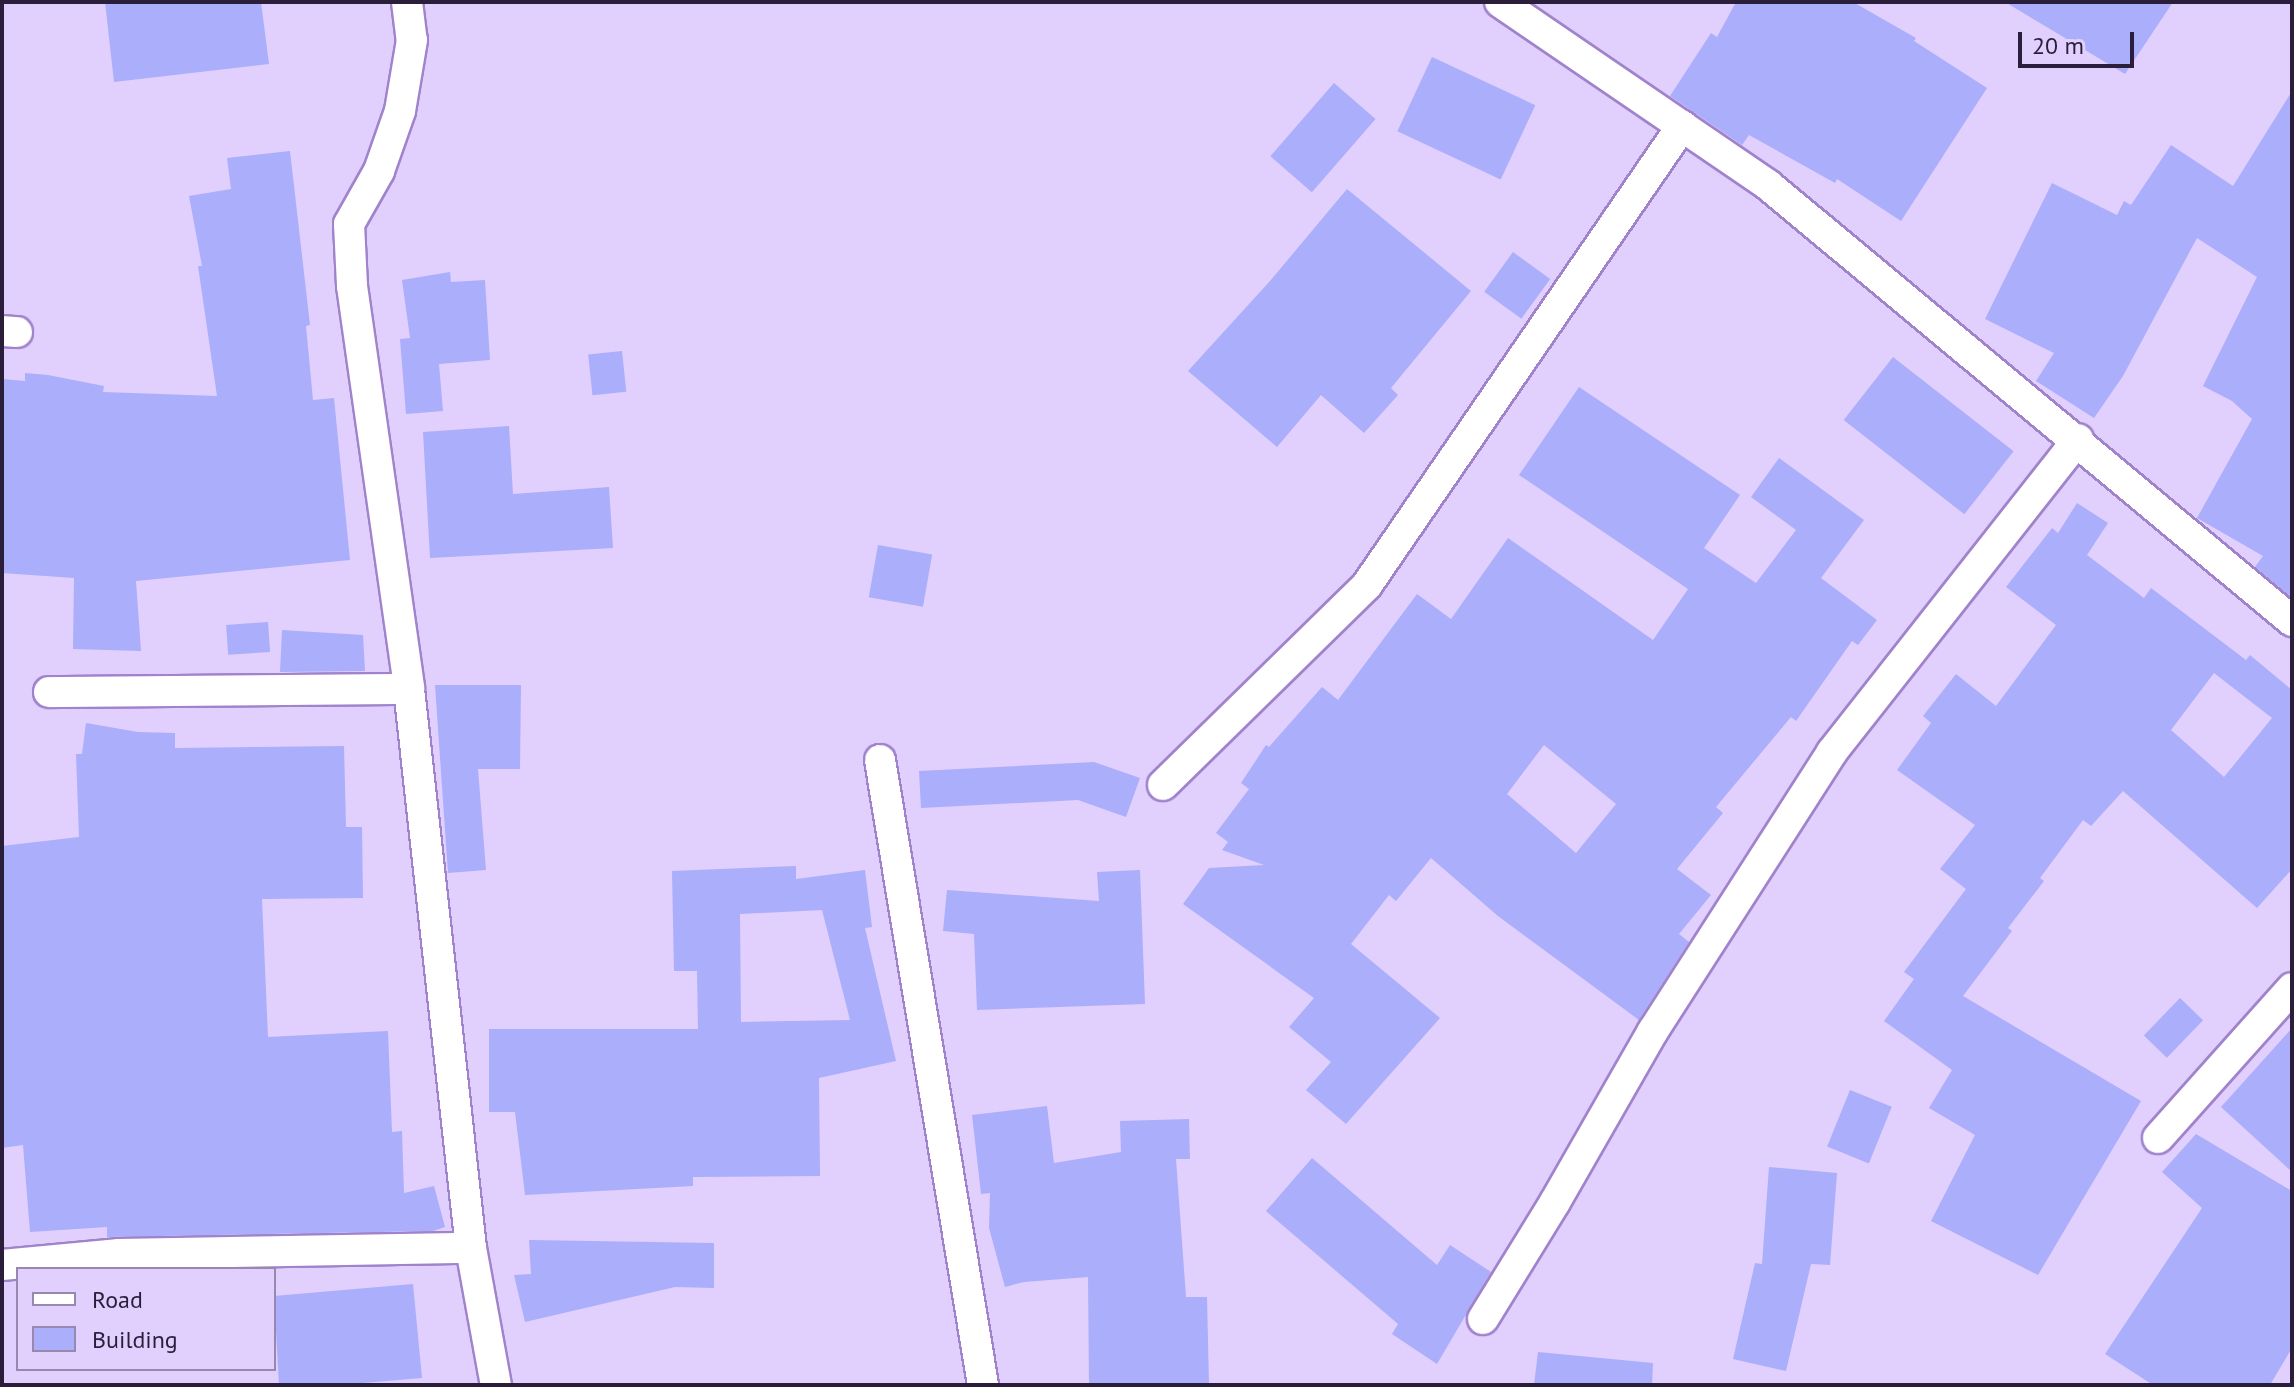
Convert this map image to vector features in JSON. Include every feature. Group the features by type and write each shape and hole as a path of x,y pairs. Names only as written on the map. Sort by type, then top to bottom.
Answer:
{"street":[{"path":"407,2 412,40 400,111 379,171 349,224 352,286 409,689 471,1248 496,1385"},
{"path":"1500,2 1768,185 2078,439 2292,621"},
{"path":"1163,785 1367,585 1682,126"},
{"path":"1483,1319 1555,1202 1653,1031 1832,752 2078,439"},
{"path":"49,692 409,689"},
{"path":"880,760 983,1385"},
{"path":"2158,1138 2292,988"},
{"path":"2,1265 119,1254 471,1248"}],"building":[{"path":"105,2 261,2 269,64 114,82"},
{"path":"1736,2 1853,2 1916,38 1914,41 1987,88 1901,221 1837,179 1835,183 1749,135 1742,145 1670,96 1711,33 1717,37"},
{"path":"2005,2 2173,2 2125,74"},
{"path":"1432,57 1535,105 1501,179 1397,131"},
{"path":"1334,83 1376,119 1312,192 1270,156"},
{"path":"2292,91 2292,598 2255,567 2263,556 2197,518 2252,419 2232,401 2203,386 2257,277 2197,238 2123,376 2094,418 2036,381 2054,353 1985,319 2052,183 2117,215 2124,201 2131,205 2171,145 2233,186"},
{"path":"290,151 310,325 306,326 313,400 334,398 350,560 136,581 141,651 73,649 74,578 2,573 2,379 25,381 25,373 104,386 103,392 217,396 198,266 202,266 189,196 231,189 227,158"},
{"path":"1347,189 1471,291 1391,388 1398,395 1364,433 1321,395 1277,447 1188,371 1270,281"},
{"path":"1513,252 1550,279 1521,319 1484,292"},
{"path":"450,272 451,282 485,280 490,360 439,364 443,411 406,414 400,339 410,338 402,280"},
{"path":"622,351 626,392 592,395 588,355"},
{"path":"1893,357 2014,451 1964,514 1844,420"},
{"path":"1579,387 1740,495 1704,548 1756,583 1796,530 1751,497 1779,458 1864,520 1821,578 1877,620 1858,645 1852,641 1796,721 1791,717 1716,807 1723,813 1677,869 1711,895 1679,934 1689,942 1639,1020 1498,916 1431,858 1396,901 1389,895 1351,944 1440,1018 1346,1124 1306,1090 1331,1062 1289,1027 1314,998 1183,904 1209,868 1264,865 1222,850 1228,842 1216,833 1249,789 1241,783 1266,745 1269,747 1322,687 1338,700 1417,594 1451,619 1508,538 1653,640 1688,589 1519,475","holes":["1544,745 1616,804 1576,853 1507,794"]},
{"path":"509,426 513,494 609,487 613,548 430,558 423,432"},
{"path":"2077,503 2108,523 2087,555 2144,598 2151,588 2246,660 2250,655 2292,690 2292,869 2257,908 2123,791 2091,826 2083,820 2040,878 2044,881 2008,928 2012,931 1963,996 2141,1101 2038,1275 1931,1221 1975,1135 1929,1108 1952,1070 1884,1021 1914,979 1904,972 1966,889 1940,869 1975,825 1897,770 1931,723 1923,716 1956,674 1996,706 2056,625 2006,587 2052,528 2058,533","holes":["2214,673 2272,718 2224,777 2171,730"]},
{"path":"878,545 932,555 923,607 869,597"},
{"path":"268,622 270,652 228,655 226,625"},
{"path":"282,630 363,635 365,671 280,672"},
{"path":"435,685 521,685 520,769 478,769 486,870 448,873"},
{"path":"86,723 138,732 175,733 175,748 344,746 346,827 362,827 363,898 262,899 268,1037 388,1031 392,1132 402,1131 404,1193 434,1186 445,1227 433,1231 107,1237 107,1227 30,1232 23,1145 2,1148 2,846 79,837 76,754 82,754"},
{"path":"1094,762 1140,778 1126,817 1078,800 921,808 919,771"},
{"path":"796,866 796,879 865,870 872,927 865,928 896,1061 819,1078 820,1176 693,1177 693,1186 525,1195 515,1112 489,1112 489,1029 698,1029 697,971 674,971 672,871","holes":["822,910 850,1020 741,1022 740,914"]},
{"path":"1140,870 1145,1004 977,1010 974,934 943,931 947,890 1099,901 1097,872"},
{"path":"2180,998 2203,1020 2167,1058 2144,1035"},
{"path":"2292,1028 2292,1172 2221,1107"},
{"path":"1850,1090 1892,1107 1869,1163 1827,1147"},
{"path":"1047,1106 1054,1163 1121,1152 1120,1121 1189,1119 1190,1159 1176,1159 1186,1297 1207,1297 1209,1385 1089,1385 1088,1277 1024,1282 1005,1287 989,1228 990,1193 981,1194 972,1115"},
{"path":"2196,1134 2292,1191 2292,1348 2270,1385 2153,1385 2105,1354 2202,1208 2162,1172"},
{"path":"1312,1158 1437,1265 1450,1245 1491,1272 1437,1364 1392,1334 1398,1324 1266,1211"},
{"path":"1769,1167 1837,1173 1830,1265 1811,1264 1786,1371 1733,1359 1755,1263 1762,1264"},
{"path":"529,1240 714,1243 714,1288 675,1287 525,1322 514,1275 531,1274"},
{"path":"413,1284 422,1378 339,1385 279,1385 276,1296"},
{"path":"1538,1352 1653,1363 1652,1385 1534,1385"}]}
